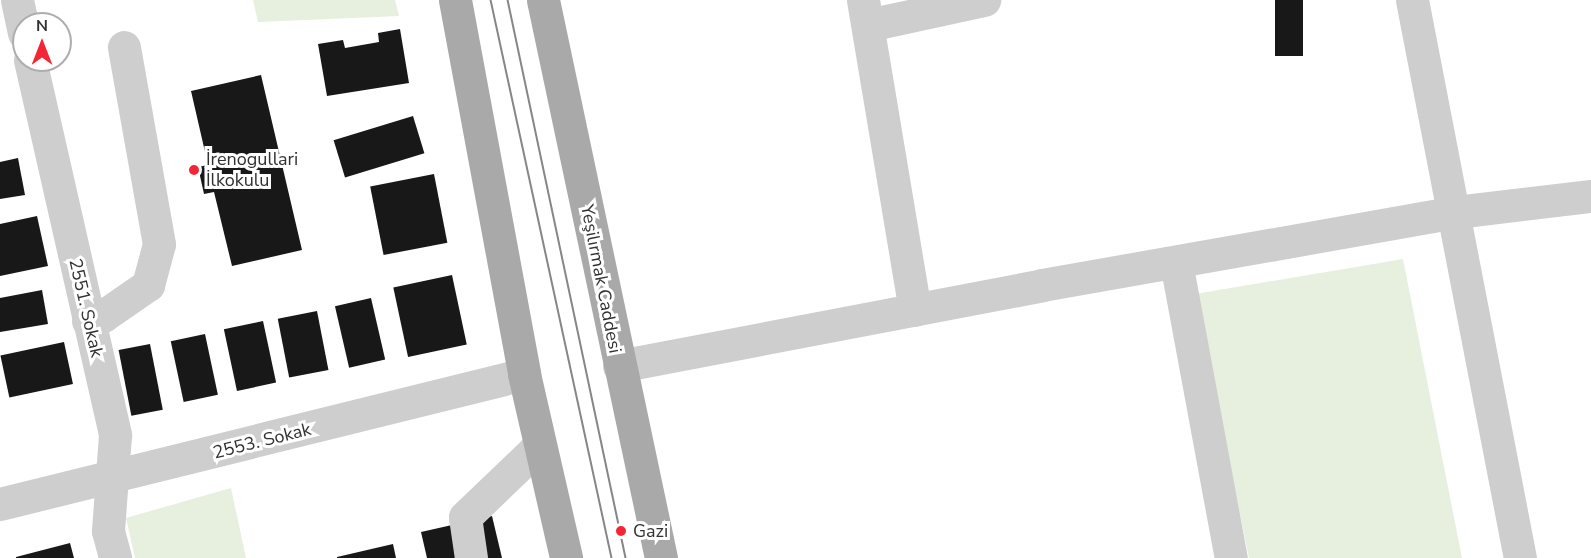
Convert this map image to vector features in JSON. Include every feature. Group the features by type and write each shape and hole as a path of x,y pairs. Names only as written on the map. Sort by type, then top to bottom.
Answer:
{"main road":[{"path":"455,0 524,374 566,558"},
{"name":"Yeşilırmak Caddesi","path":"543,0 661,558"}],"street":[{"path":"915,310 865,12 984,0"},
{"path":"1412,0 1456,212 1520,558"},
{"path":"88,321 103,316 148,285 159,244 124,47"},
{"name":"2551. Sokak","path":"33,72 115,435 108,531 115,558"},
{"path":"619,366 1456,212 1591,196"},
{"path":"1176,262 1231,558"},
{"name":"2553. Sokak","path":"0,504 113,479 524,374"},
{"path":"471,558 465,517 539,446"}],"green space":[{"path":"253,0 395,0 399,16 258,22"},
{"path":"1403,259 1462,558 1249,558 1195,294"},
{"path":"231,488 246,558 135,558 126,518"}],"building":[{"path":"1275,0 1303,0 1303,56 1275,56"},
{"path":"400,29 409,83 327,96 318,44 343,40 345,48 379,42 378,33"},
{"path":"261,75 302,250 232,266 214,192 204,194 198,167 208,165 191,91"},
{"path":"413,116 424,153 345,178 334,140"},
{"path":"18,158 25,195 0,199 0,162"},
{"path":"434,174 447,243 384,255 370,186"},
{"path":"37,216 48,266 0,276 0,224"},
{"path":"452,275 467,344 408,357 393,287"},
{"path":"42,290 48,324 0,332 0,298"},
{"path":"371,298 385,359 349,368 335,306"},
{"path":"317,311 328,370 289,378 278,319"},
{"path":"263,321 276,383 237,391 224,329"},
{"path":"205,334 218,395 184,402 171,341"},
{"path":"64,342 73,384 9,398 0,356"},
{"path":"150,344 163,410 131,416 119,350"},
{"path":"492,516 502,558 427,558 421,532"},
{"path":"70,543 74,558 16,558 16,557"},
{"path":"393,544 396,558 337,558 337,557"}],"tram line":[{"path":"491,0 612,558"},
{"path":"508,0 626,558"}],"place":[{"name":"İrenogullari İlkokulu","path":"194,170"},
{"name":"Gazi","path":"621,531"}]}
